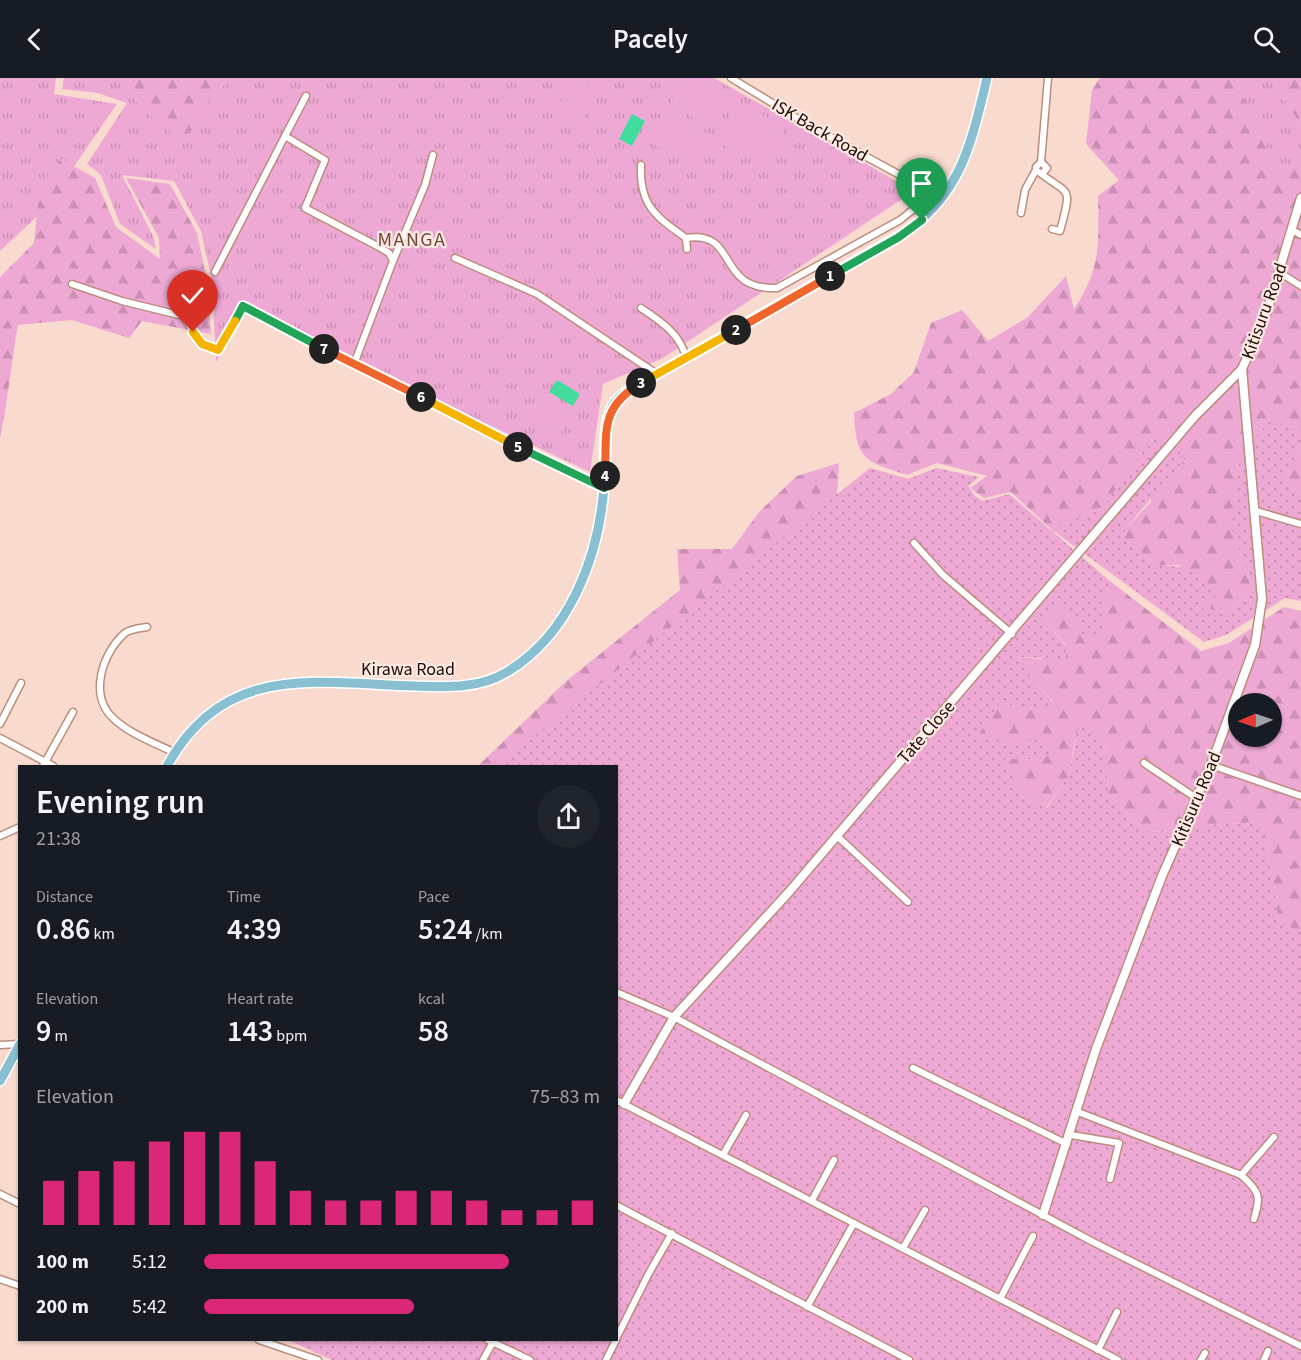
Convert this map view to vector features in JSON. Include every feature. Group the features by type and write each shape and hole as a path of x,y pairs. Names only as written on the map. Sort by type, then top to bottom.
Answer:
{"main road":[{"name":"Kirawa Road","path":"168,765 193,728 210,712 243,693 263,687 325,683 442,688 480,682 506,673 539,645 578,593 592,555 604,488 610,412 624,393 899,237 922,220 942,198 967,156 987,78"},
{"path":"0,1081 18,1046"}],"street":[{"name":"ISK Back Road","path":"731,78 810,126 942,198"},
{"path":"1021,213 1025,190 1039,172 1047,168 1041,162 1048,78"},
{"path":"215,272 306,96"},
{"path":"285,136 325,160 305,208 389,253 393,261"},
{"path":"354,364 425,185 433,155"},
{"path":"640,165 640,180 648,206 655,216 686,238 698,236 711,239 723,251 734,272 747,284 762,288 777,288 900,220 915,208 922,187"},
{"path":"1039,172 1065,188 1069,200 1060,231 1052,229"},
{"name":"Kitisuru Road","path":"1043,1215 1071,1135 1096,1049 1162,876 1211,765 1255,645 1262,599 1242,369 1263,323 1301,198"},
{"path":"1292,230 1301,235"},
{"path":"686,238 687,249"},
{"path":"455,258 537,294 657,374"},
{"path":"1279,272 1301,286"},
{"path":"72,284 122,301 183,316 202,344 218,350 243,306 354,364 604,488"},
{"path":"641,308 672,333 683,347 686,358"},
{"name":"Tate Close","path":"620,1102 674,1017 789,892 1012,634 1195,416 1242,369"},
{"path":"1256,511 1301,524"},
{"path":"914,543 943,575 1012,634"},
{"path":"147,627 127,632 114,646 103,664 99,687 105,708 113,719 175,753"},
{"path":"0,724 21,683"},
{"path":"0,738 44,764 73,712"},
{"path":"1144,763 1196,798"},
{"path":"1211,765 1301,796"},
{"path":"0,836 18,828"},
{"path":"836,835 908,902"},
{"path":"618,993 674,1017 1043,1215 1301,1346"},
{"path":"0,1045 18,1044"},
{"path":"913,1068 1068,1144"},
{"path":"620,1102 723,1153 1118,1360"},
{"path":"1078,1112 1241,1175 1254,1187 1260,1200 1254,1219"},
{"path":"723,1153 746,1115"},
{"path":"1071,1135 1119,1143 1110,1179"},
{"path":"1241,1175 1274,1137"},
{"path":"812,1200 834,1160"},
{"path":"0,1194 18,1203"},
{"path":"618,1206 907,1360"},
{"path":"903,1248 925,1210"},
{"path":"807,1307 854,1222"},
{"path":"618,1335 672,1233"},
{"path":"1000,1299 1033,1236"},
{"path":"0,1279 18,1285"},
{"path":"1098,1350 1117,1312"},
{"path":"262,1341 318,1360"},
{"path":"483,1360 491,1341 530,1360"},
{"path":"606,1360 615,1341"},
{"path":"1264,1360 1268,1351"},
{"path":"1202,1360 1205,1353"}],"green space":[{"path":"0,78 56,78 54,94 117,104 44,210 0,251"},
{"path":"64,78 714,78 914,191 663,358 603,384 590,472 245,311 216,362 212,280 201,231 174,181 122,175 153,236 156,249 120,224 101,175 87,164 127,103 98,93 62,89"},
{"path":"117,78 231,78 202,109 185,143 144,111"},
{"path":"574,78 599,90 592,104 567,91"},
{"path":"684,78 695,78 729,96 713,128 670,105"},
{"path":"1100,78 1235,78 1276,172 1301,159 1301,430 1271,420 1232,530 1254,591 1225,612 1195,607 1179,565 1155,565 1123,538 1126,528 1151,502 1156,434 1103,507 1051,529 1011,492 984,498 970,488 987,476 937,463 907,475 872,462 861,450 857,441 854,413 891,394 914,372 931,323 962,310 988,341 1028,317 1066,276 1074,309 1083,295 1094,268 1098,242 1098,196 1119,180 1086,144 1092,90"},
{"path":"1235,78 1272,78 1301,126 1301,159 1276,173"},
{"path":"1272,78 1301,78 1301,126"},
{"path":"565,94 590,106 584,120 558,108"},
{"path":"736,103 786,126 767,167 718,143"},
{"path":"668,112 711,135 693,166 651,143"},
{"path":"61,159 95,178 116,227 160,259 159,238 126,178 170,184 197,233 206,276 211,334 142,321 129,338 72,320 18,325 0,438 0,277 34,243 40,185"},
{"path":"544,402 570,417 562,432 536,417"},
{"path":"1271,420 1301,430 1301,447 1284,478 1301,496 1301,601 1285,598 1226,635 1204,642 1051,529 1103,507 1156,433 1186,458 1126,528 1123,538 1155,565 1176,566 1197,575 1216,598 1196,607 1225,612 1254,591 1232,530 1240,454"},
{"path":"1301,447 1301,496 1284,478"},
{"path":"839,463 835,531 564,765 479,765 565,682 680,590 677,549 732,549 760,511 797,476"},
{"path":"870,468 908,479 936,468 979,477 968,486 975,496 983,501 1009,494 1111,582 1100,607 1106,630 1086,638 1062,605 1045,621 1066,646 1066,659 1014,657 1054,704 1032,710 1000,703 977,736 1005,745 1045,739 1051,755 1037,760 1005,758 1023,797 1047,808 1069,775 1079,722 1105,743 1109,800 1146,831 1173,832 1208,825 1261,822 1274,883 1278,923 1301,931 1301,1360 332,1360 290,1341 618,1341 618,765 498,765"},
{"path":"1111,582 1201,651 1229,643 1284,607 1301,611 1301,931 1278,924 1274,883 1261,822 1208,825 1173,832 1146,831 1109,800 1105,743 1075,739 1069,775 1046,808 1023,797 1005,758 1036,760 1005,745 977,736 1000,703 1032,710 1054,703 1013,657 1041,659 1066,645 1045,621 1062,604 1086,638"}],"shaded area":[{"path":"632,114 645,121 632,146 619,139"},
{"path":"557,380 580,394 573,406 549,392"}],"district":[{"name":"MANGA","path":"412,239"}],"route":[{"path":"193,332 202,344 218,350 243,306 328,352 604,488 608,420 614,405 624,393 899,237 922,220"}]}
